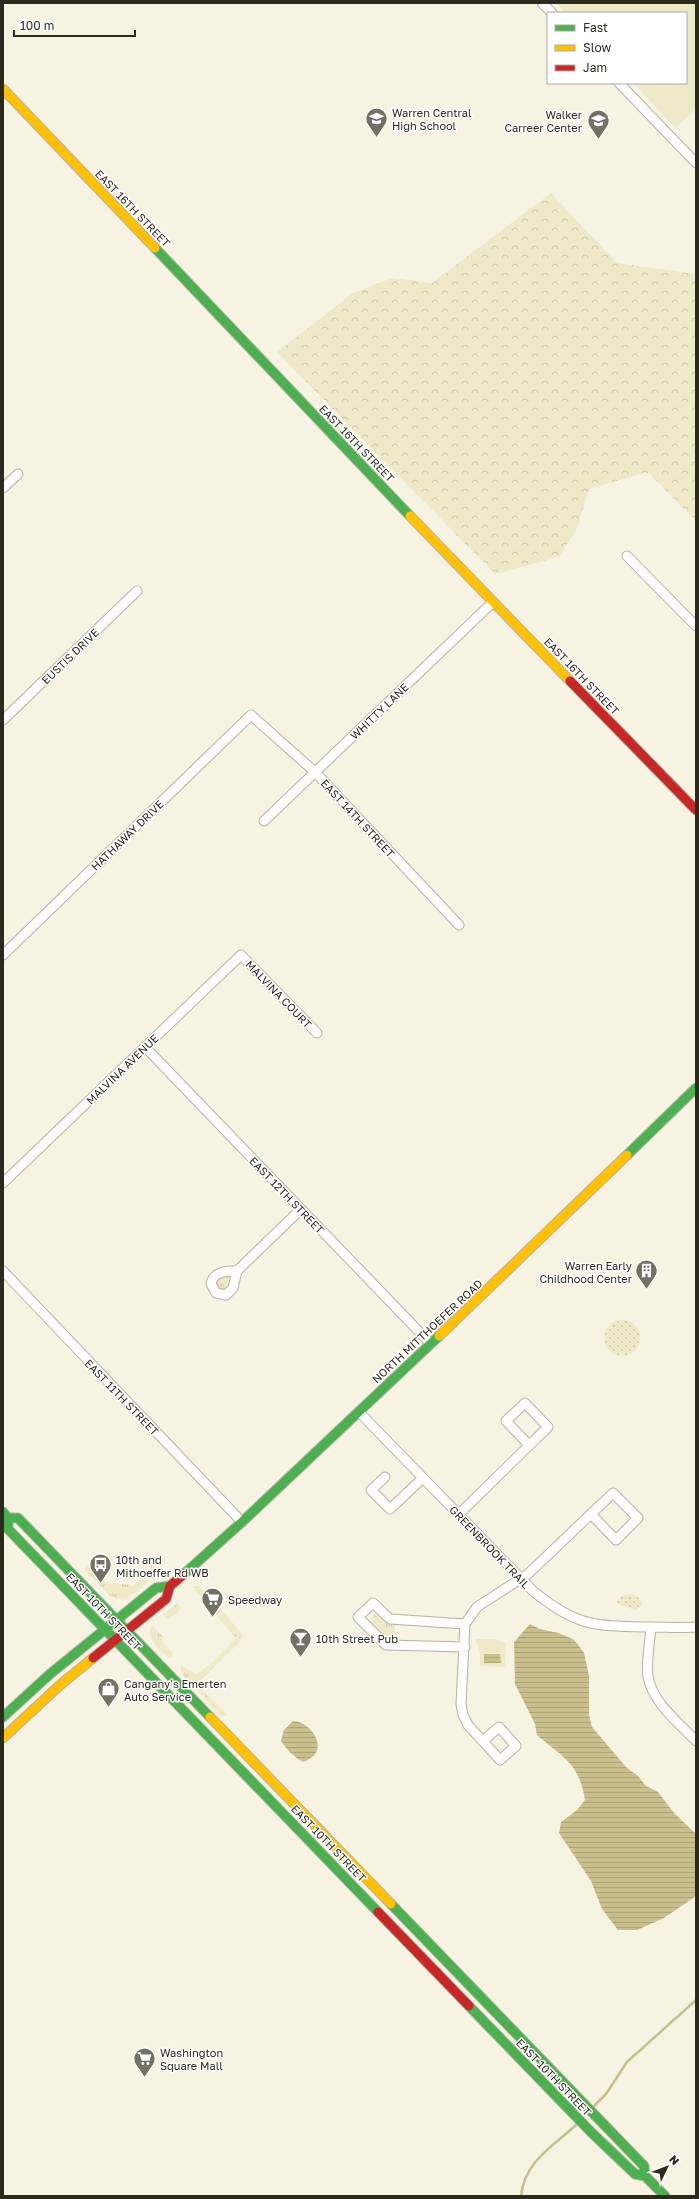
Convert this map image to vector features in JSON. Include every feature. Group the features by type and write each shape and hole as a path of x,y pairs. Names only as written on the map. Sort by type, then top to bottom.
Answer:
{"main road":[{"name":"EAST 16TH STREET","path":"3,89 493,602 696,810"},
{"name":"NORTH MITTHOEFER ROAD","path":"6,1735 60,1685 166,1599 170,1586 242,1522 430,1343 500,1279 696,1088"},
{"name":"EAST 10TH STREET","path":"645,2176 644,2166 574,2093 18,1518 6,1515 8,1529 592,2133 636,2174 645,2176 665,2196"},
{"name":"NORTH MITTHOEFER ROAD","path":"3,1717 105,1629 156,1588 170,1586"},
{"path":"6,1735 12,1719 33,1700 34,1696 32,1691"}],"street":[{"path":"542,3 551,12"},
{"path":"620,84 696,163"},
{"path":"3,488 18,474"},
{"path":"627,556 696,626"},
{"name":"EUSTIS DRIVE","path":"3,720 137,591"},
{"name":"WHITTY LANE","path":"264,821 493,602"},
{"name":"EAST 14TH STREET","path":"251,714 315,772 459,925"},
{"name":"HATHAWAY DRIVE","path":"3,955 251,714"},
{"name":"MALVINA COURT","path":"242,955 317,1033"},
{"name":"MALVINA AVENUE","path":"3,1183 242,955"},
{"name":"EAST 12TH STREET","path":"145,1047 430,1343"},
{"path":"237,1271 301,1209"},
{"name":"EAST 11TH STREET","path":"3,1271 242,1522"},
{"path":"459,1514 548,1427 525,1402 506,1421 529,1445"},
{"name":"GREENBROOK TRAIL","path":"359,1412 520,1578 550,1606 573,1618 606,1626 696,1627"},
{"path":"385,1477 371,1490 390,1509 423,1478"},
{"path":"483,1741 468,1725 461,1709 465,1624 476,1607 530,1573 591,1514 613,1493 638,1518 616,1540 591,1514"},
{"path":"465,1624 390,1619 373,1602 358,1617 386,1645 465,1647"},
{"path":"651,1627 648,1673 652,1689 659,1702 696,1741"}],"green space":[{"path":"556,3 696,3 696,109 676,128 634,84 687,84 687,12 565,12"},
{"path":"551,193 617,263 696,274 696,452 694,456 696,458 696,521 649,473 644,473 589,489 577,528 559,557 495,574 277,352 353,293 392,278 432,283"},
{"path":"235,1273 233,1281 225,1291 220,1291 216,1287 215,1281 219,1277"},
{"path":"622,1320 632,1323 637,1328 640,1338 637,1348 632,1353 622,1356 612,1353 607,1348 604,1338 607,1328 612,1323"},
{"path":"147,1559 152,1561 158,1572 155,1577 128,1598 117,1599 109,1595 85,1570 87,1566 90,1567 102,1580 115,1584 126,1584 133,1586 150,1568"},
{"path":"198,1586 208,1594 243,1635 240,1642 199,1682 203,1691 227,1715 221,1716 181,1673 181,1666 197,1674 214,1661 236,1638 192,1587"},
{"path":"631,1594 641,1601 642,1605 637,1610 624,1607 617,1602 621,1596"},
{"path":"178,1603 181,1609 168,1620 163,1614"},
{"path":"374,1614 388,1623 395,1624 394,1641 391,1642 372,1631 370,1623"},
{"path":"152,1626 163,1636 162,1642 172,1652 173,1656 169,1658 154,1644 150,1636"},
{"path":"475,1639 496,1639 506,1643 505,1667 480,1666 480,1653"}],"shaded area":[{"path":"530,1624 540,1629 558,1633 573,1639 579,1646 584,1653 589,1676 589,1715 592,1727 626,1767 638,1776 646,1786 658,1792 674,1813 696,1834 696,1896 664,1918 637,1930 618,1930 602,1909 591,1881 559,1833 561,1822 577,1810 585,1800 582,1787 574,1769 562,1755 537,1735 535,1724 515,1684 514,1642"},
{"path":"484,1654 500,1654 501,1663 484,1663"},
{"path":"293,1721 300,1722 312,1731 318,1745 317,1751 312,1757 303,1762 290,1753 281,1741 284,1730"}],"waterway":[{"path":"593,2107 606,2094 627,2062 696,2000"},
{"path":"521,2196 524,2183 534,2163 577,2124"}],"traffic: fast":[{"path":"155,248 410,516"},
{"path":"627,1155 696,1088"},
{"path":"184,1574 242,1522 439,1336"},
{"path":"3,1512 8,1518 18,1518 210,1717"},
{"path":"8,1518 8,1529 378,1912"},
{"path":"3,1717 50,1674 156,1588 170,1586"},
{"path":"391,1904 644,2166 645,2176"},
{"path":"469,2006 592,2133 635,2174 645,2176 665,2196"}],"traffic: slow":[{"path":"3,89 155,248"},
{"path":"410,516 570,681"},
{"path":"439,1336 627,1155"},
{"path":"3,1738 60,1685 93,1658"},
{"path":"210,1717 391,1904"}],"traffic: jam":[{"path":"570,681 696,810"},
{"path":"93,1658 166,1599 170,1586 184,1574"},
{"path":"378,1912 469,2006"}],"place":[{"name":"Warren Central High School","path":"376,138"},
{"name":"Walker Carreer Center","path":"598,140"},
{"name":"Warren Early Childhood Center","path":"647,1290"},
{"name":"10th and Mithoeffer Rd WB","path":"100,1584"},
{"name":"Speedway","path":"212,1618"},
{"name":"10th Street Pub","path":"301,1658"},
{"name":"Cangany's Emerten Auto Service","path":"108,1708"},
{"name":"Washington Square Mall","path":"144,2078"}]}
